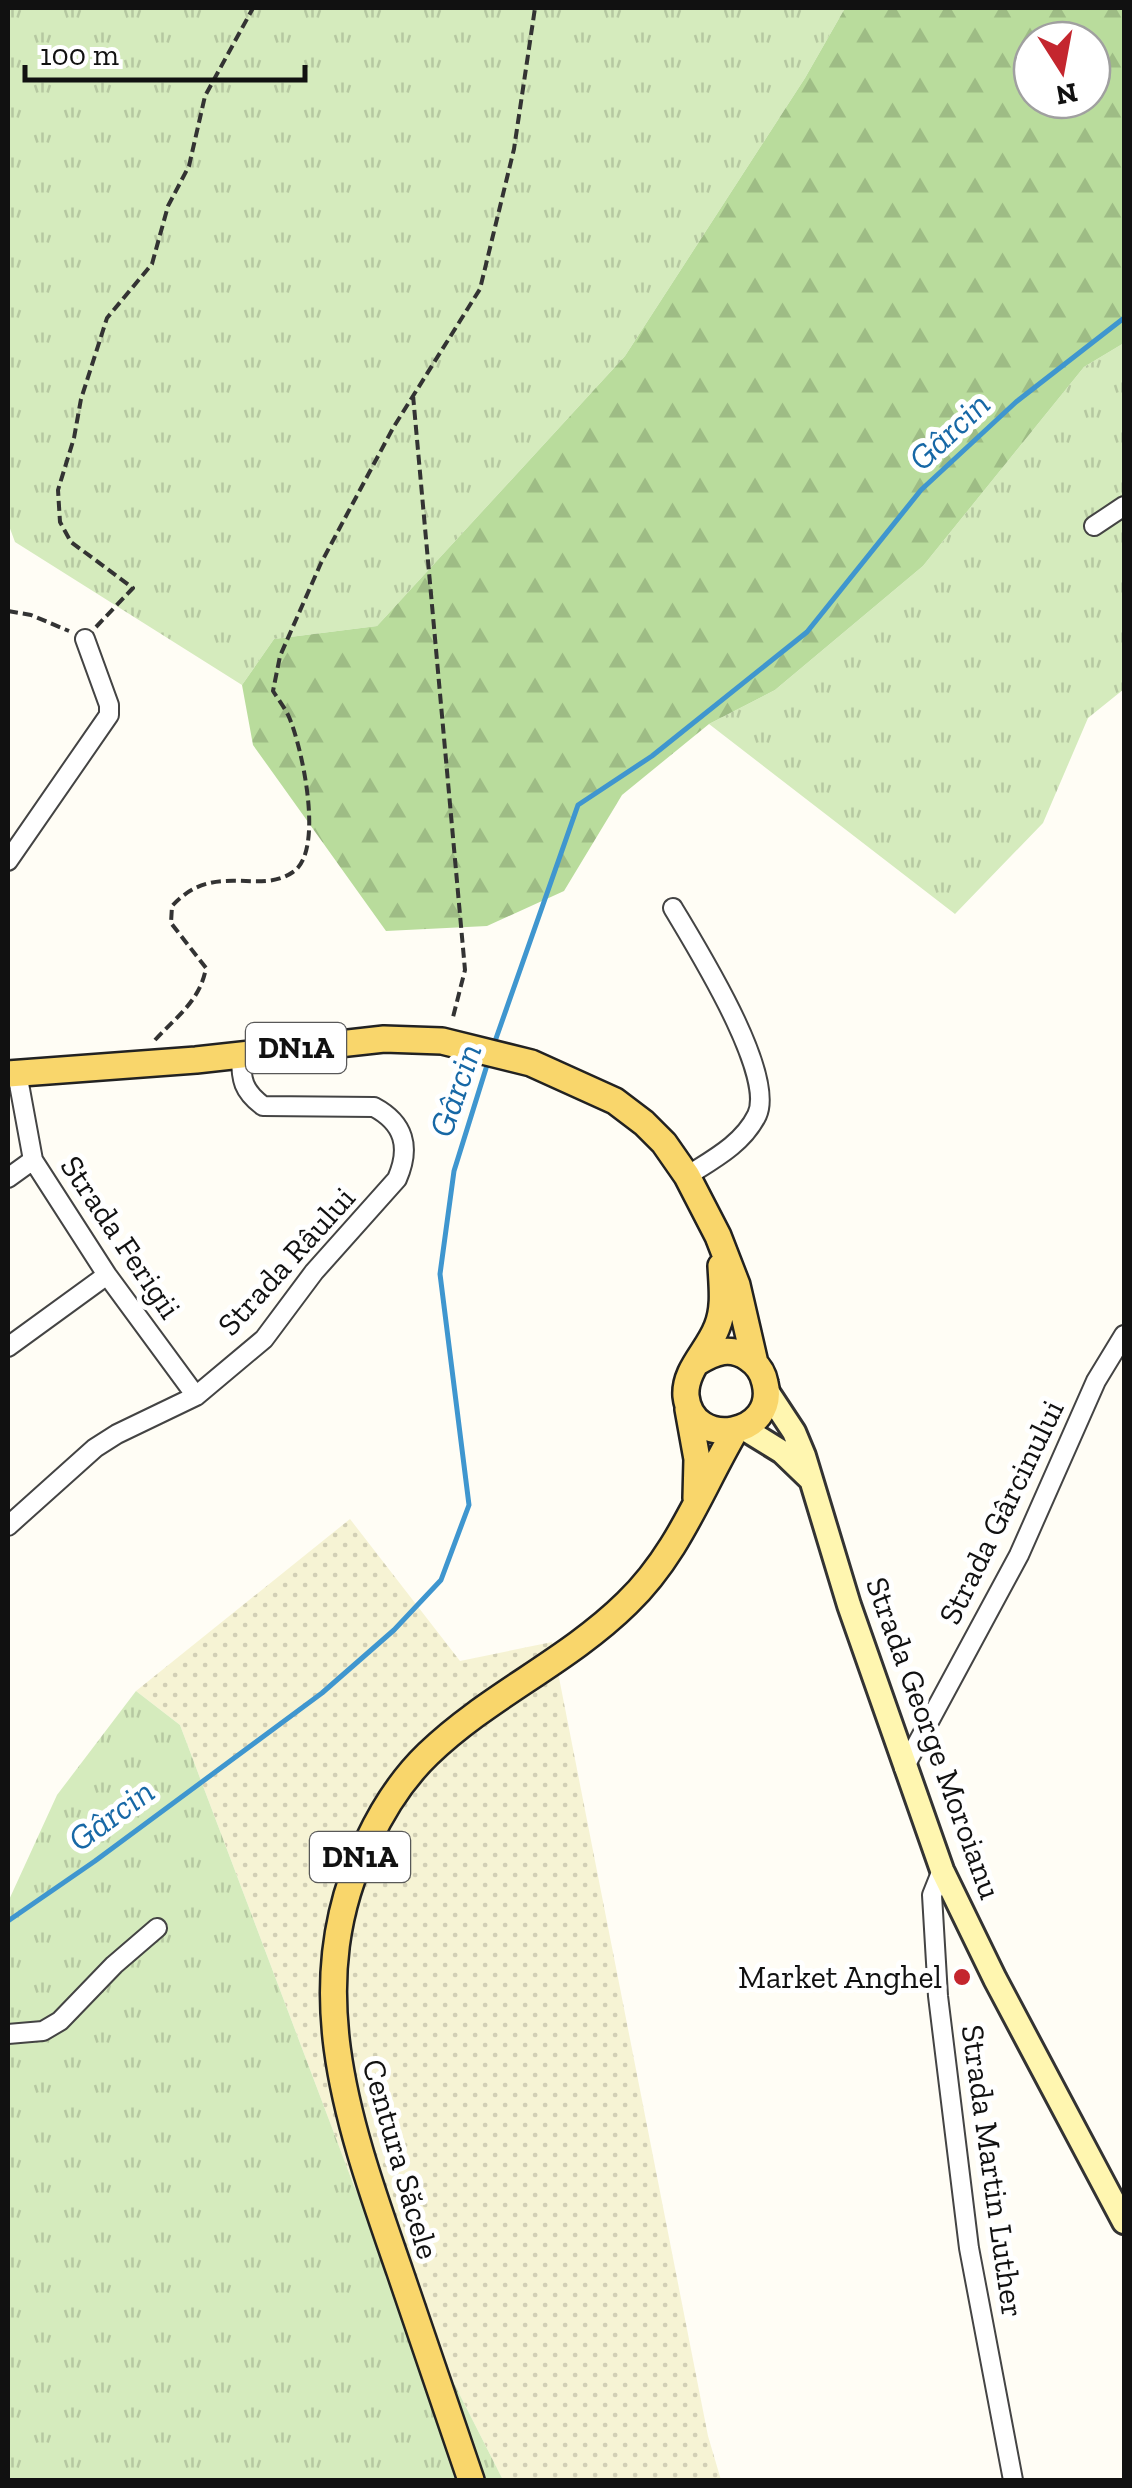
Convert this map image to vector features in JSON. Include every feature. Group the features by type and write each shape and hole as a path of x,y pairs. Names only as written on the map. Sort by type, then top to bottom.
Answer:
{"main road":[{"name":"DN1A","path":"12,1073 241,1056 354,1041 442,1042 530,1063 579,1083 615,1101 664,1143 718,1236 736,1285 755,1363 767,1391 756,1419 739,1430"},
{"name":"DN1A","path":"687,1404 689,1374 713,1338 722,1304 718,1236"},
{"path":"698,1362 728,1351 755,1363"},
{"name":"Strada George Moroianu","path":"767,1391 794,1432 904,1768 942,1870 1124,2222"},
{"path":"687,1404 701,1424 723,1432 739,1430"},
{"name":"Centura Săcele","path":"687,1404 698,1459 694,1512"},
{"name":"Strada George Moroianu","path":"739,1430 782,1452 811,1481"},
{"name":"Centura Săcele","path":"470,2480 369,2182 344,2090 333,2032 332,1995 342,1912 374,1828 416,1766 478,1713 576,1647 628,1603 667,1557 739,1430"}],"street":[{"path":"1094,526 1124,506"},
{"path":"8,861 109,716 109,705 85,639"},
{"path":"673,908 718,983 761,1090 757,1114 728,1151 686,1176"},
{"name":"Strada Râului","path":"8,1526 95,1448 196,1396 264,1338 314,1272 386,1193 403,1165 404,1138 388,1115 374,1107 263,1106 250,1096 241,1081 241,1056"},
{"name":"Strada Ferigii","path":"12,1073 33,1160 108,1275 196,1396"},
{"name":"Strada Ferigii","path":"8,1178 33,1160"},
{"path":"8,1347 108,1275"},
{"name":"Strada Gârcinului","path":"904,1768 1019,1556 1096,1381 1124,1335"},
{"name":"Strada Martin Luther","path":"942,1870 932,1894 938,1996 970,2248 1013,2480"},
{"path":"8,2034 43,2031 60,2021 156,1928"}],"path":[{"path":"8,611 54,622 85,639 133,588 71,542 60,522 58,490 81,398 107,318 152,264 168,206 188,166 205,96 253,8"},
{"path":"150,1064 153,1042 203,988 206,968 171,923 172,906 186,891 215,881 279,878 295,871 306,857 310,797 290,718 273,690 280,656 321,563 414,394 480,289 514,149 536,8"},
{"path":"414,394 464,970 456,1011 442,1042"}],"shaded area":[{"path":"350,1519 460,1661 552,1642 708,2436 721,2480 503,2480 354,2186 180,1725 136,1691"}],"green space":[{"path":"8,8 845,8 805,78 625,356 377,626 274,639 242,685 15,542 8,523"},
{"path":"845,8 1124,8 1124,343 1084,367 923,566 775,690 709,724 622,795 564,891 487,926 386,931 253,745 242,685 274,639 377,626 625,356 805,78"},
{"path":"1124,343 1124,689 1088,718 1043,823 955,914 709,724 775,690 923,566 1084,367"},
{"path":"136,1691 180,1725 354,2186 503,2480 8,2480 8,1902 57,1795"}],"waterway":[{"name":"Gârcin","path":"493,1047 578,805 652,756 807,632 921,490 1016,402 1124,318"},
{"name":"Gârcin","path":"8,1921 322,1693 394,1630 441,1580 469,1505 440,1274 454,1171 488,1062"}],"place":[{"name":"Market Anghel","path":"962,1977"}]}
